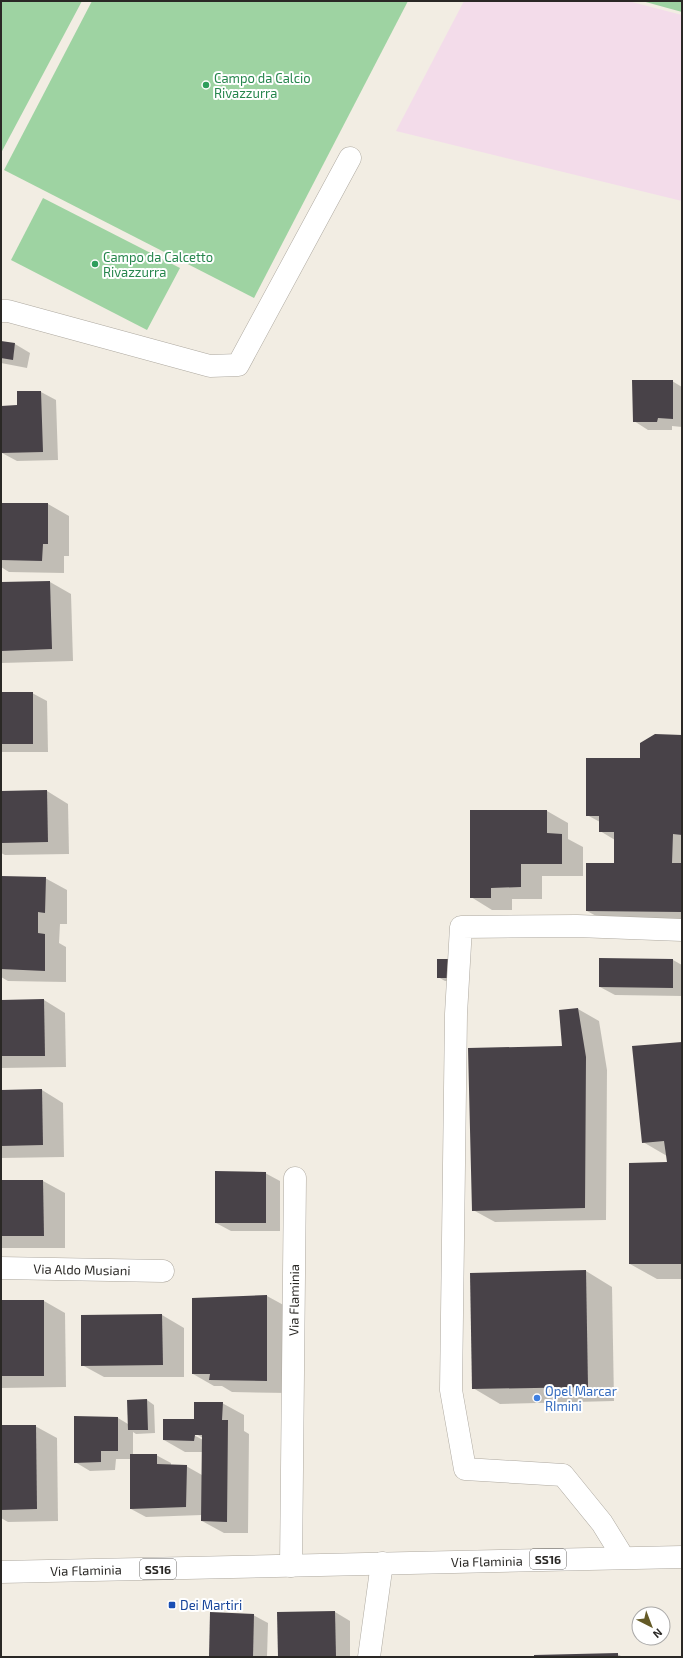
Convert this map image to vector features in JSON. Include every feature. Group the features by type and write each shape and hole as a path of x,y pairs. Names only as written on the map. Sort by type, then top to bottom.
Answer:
{"main road":[{"path":"1,311 8,311 210,366 238,365 350,158"},
{"path":"623,1557 602,1523 563,1476 465,1469 451,1390 456,1014 461,927 577,926 682,930"},
{"name":"Via Flaminia","path":"291,1566 295,1178"},
{"name":"Via Aldo Musiani","path":"1,1268 163,1271"},
{"name":"Via Flaminia","path":"1,1572 623,1557 682,1557"},
{"path":"369,1657 382,1563"},
{"path":"1,1582 25,1572"}],"shaded area":[{"path":"464,1 628,1 682,15 682,201 396,131"}],"green space":[{"path":"1,1 82,1 1,153"},
{"name":"Campo da Calcio Rivazzurra","path":"92,1 408,1 254,298 4,170"},
{"path":"642,1 682,1 682,12"},
{"name":"Campo da Calcetto Rivazzurra","path":"43,198 180,268 147,330 11,260"}],"building":[{"path":"1,341 15,343 13,360 1,358"},
{"path":"632,380 673,380 673,419 658,418 657,422 633,422"},
{"path":"17,391 41,391 43,452 1,453 1,406 17,405"},
{"path":"1,503 48,503 48,544 43,544 42,561 1,560"},
{"path":"50,581 52,649 1,651 1,582"},
{"path":"1,692 33,692 33,744 1,744"},
{"path":"655,734 682,735 682,835 673,834 672,863 682,863 682,912 586,911 586,863 614,863 614,832 599,832 599,816 586,816 586,758 640,758 640,743"},
{"path":"47,790 48,842 1,843 1,791"},
{"path":"470,810 547,810 547,833 562,834 562,864 521,864 521,887 491,888 491,898 470,898"},
{"path":"1,876 46,877 45,913 38,912 38,933 45,934 45,971 1,969"},
{"path":"599,958 673,959 673,988 599,987"},
{"path":"437,959 450,959 450,978 437,978"},
{"path":"44,999 45,1056 1,1056 1,1000"},
{"path":"578,1008 586,1057 585,1208 472,1211 468,1048 562,1046 559,1010"},
{"path":"682,1042 682,1264 629,1264 629,1163 667,1162 664,1141 642,1143 632,1046"},
{"path":"42,1089 43,1145 1,1146 1,1090"},
{"path":"215,1171 266,1172 266,1223 215,1223"},
{"path":"1,1180 43,1180 44,1236 1,1236"},
{"path":"586,1270 588,1387 472,1389 470,1273"},
{"path":"267,1295 267,1381 209,1380 210,1374 192,1374 192,1298"},
{"path":"1,1300 44,1300 44,1376 1,1376"},
{"path":"162,1314 163,1365 81,1366 81,1315"},
{"path":"147,1399 148,1430 128,1430 127,1400"},
{"path":"194,1402 223,1402 222,1420 228,1420 227,1522 201,1521 202,1435 195,1435 194,1441 163,1440 163,1419 194,1419"},
{"path":"74,1416 118,1417 118,1451 101,1451 101,1462 74,1463"},
{"path":"1,1425 36,1425 37,1509 1,1510"},
{"path":"130,1454 157,1454 157,1464 187,1465 186,1507 130,1509"},
{"path":"335,1611 336,1657 278,1657 277,1612"},
{"path":"210,1612 254,1614 253,1657 209,1657"},
{"path":"618,1653 618,1657 534,1657 534,1655"}],"place":[{"name":"Campo da Calcio Rivazzurra","path":"206,85"},
{"name":"Campo da Calcetto Rivazzurra","path":"95,264"},
{"name":"Opel Marcar RImini","path":"537,1398"},
{"name":"Dei Martiri","path":"172,1605"}]}
